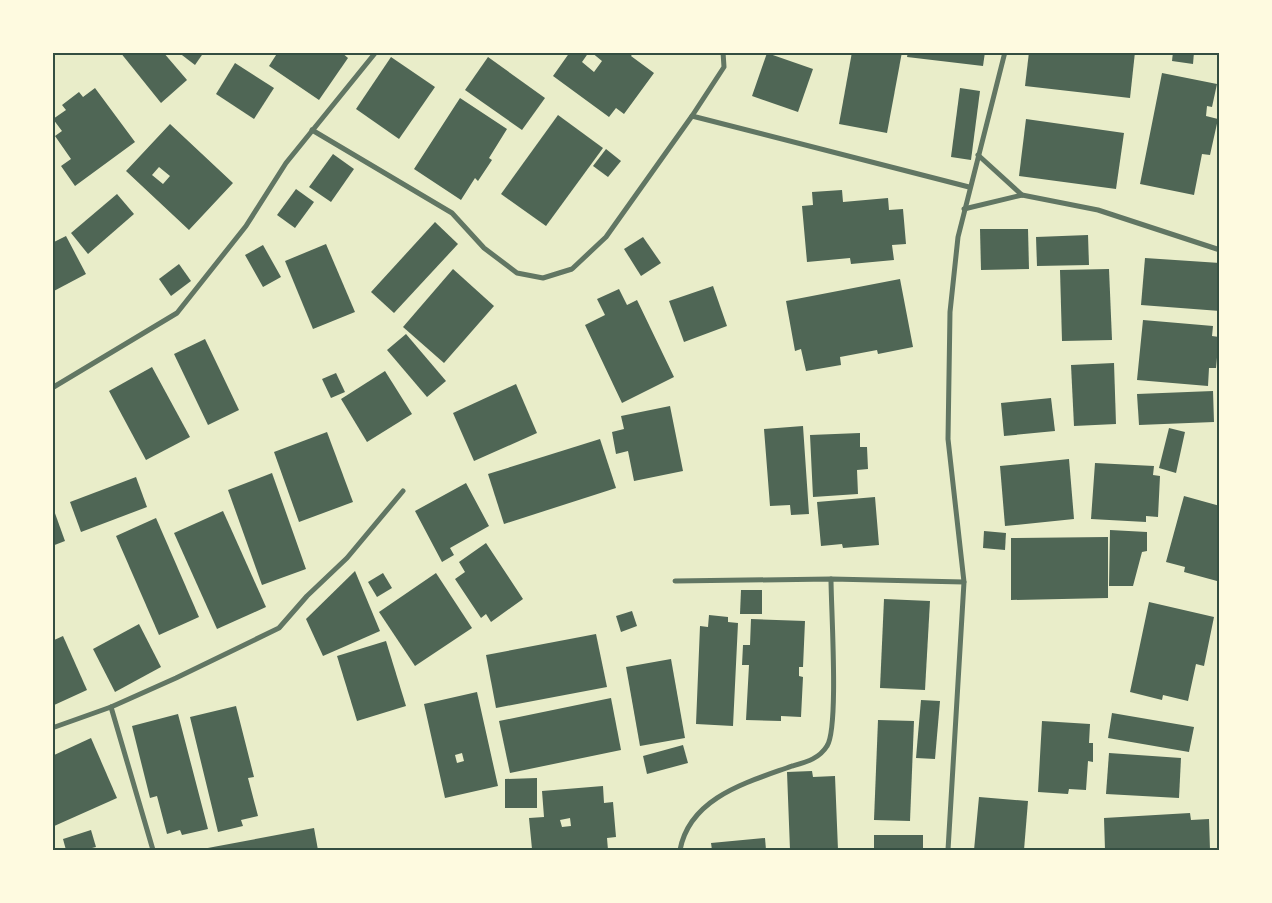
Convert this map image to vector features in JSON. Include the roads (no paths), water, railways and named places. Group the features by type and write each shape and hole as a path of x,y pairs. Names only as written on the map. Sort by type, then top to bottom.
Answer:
{"street":[{"path":"52,388 177,313 246,226 286,163 376,52"},
{"path":"312,130 452,213 484,248 517,273 543,278 572,269 606,237 692,116 724,67 723,52"},
{"path":"948,850 964,582 948,439 950,312 958,237 1005,52"},
{"path":"692,116 970,186"},
{"path":"978,155 1022,196"},
{"path":"964,209 1022,196 1098,210 1220,250"},
{"path":"52,728 111,707 279,628 307,596 347,558 403,491"},
{"path":"675,581 831,579 964,582"},
{"path":"680,850 682,837 705,806 733,788 817,758 828,745 833,710 831,579"},
{"path":"111,707 153,850"}]}
